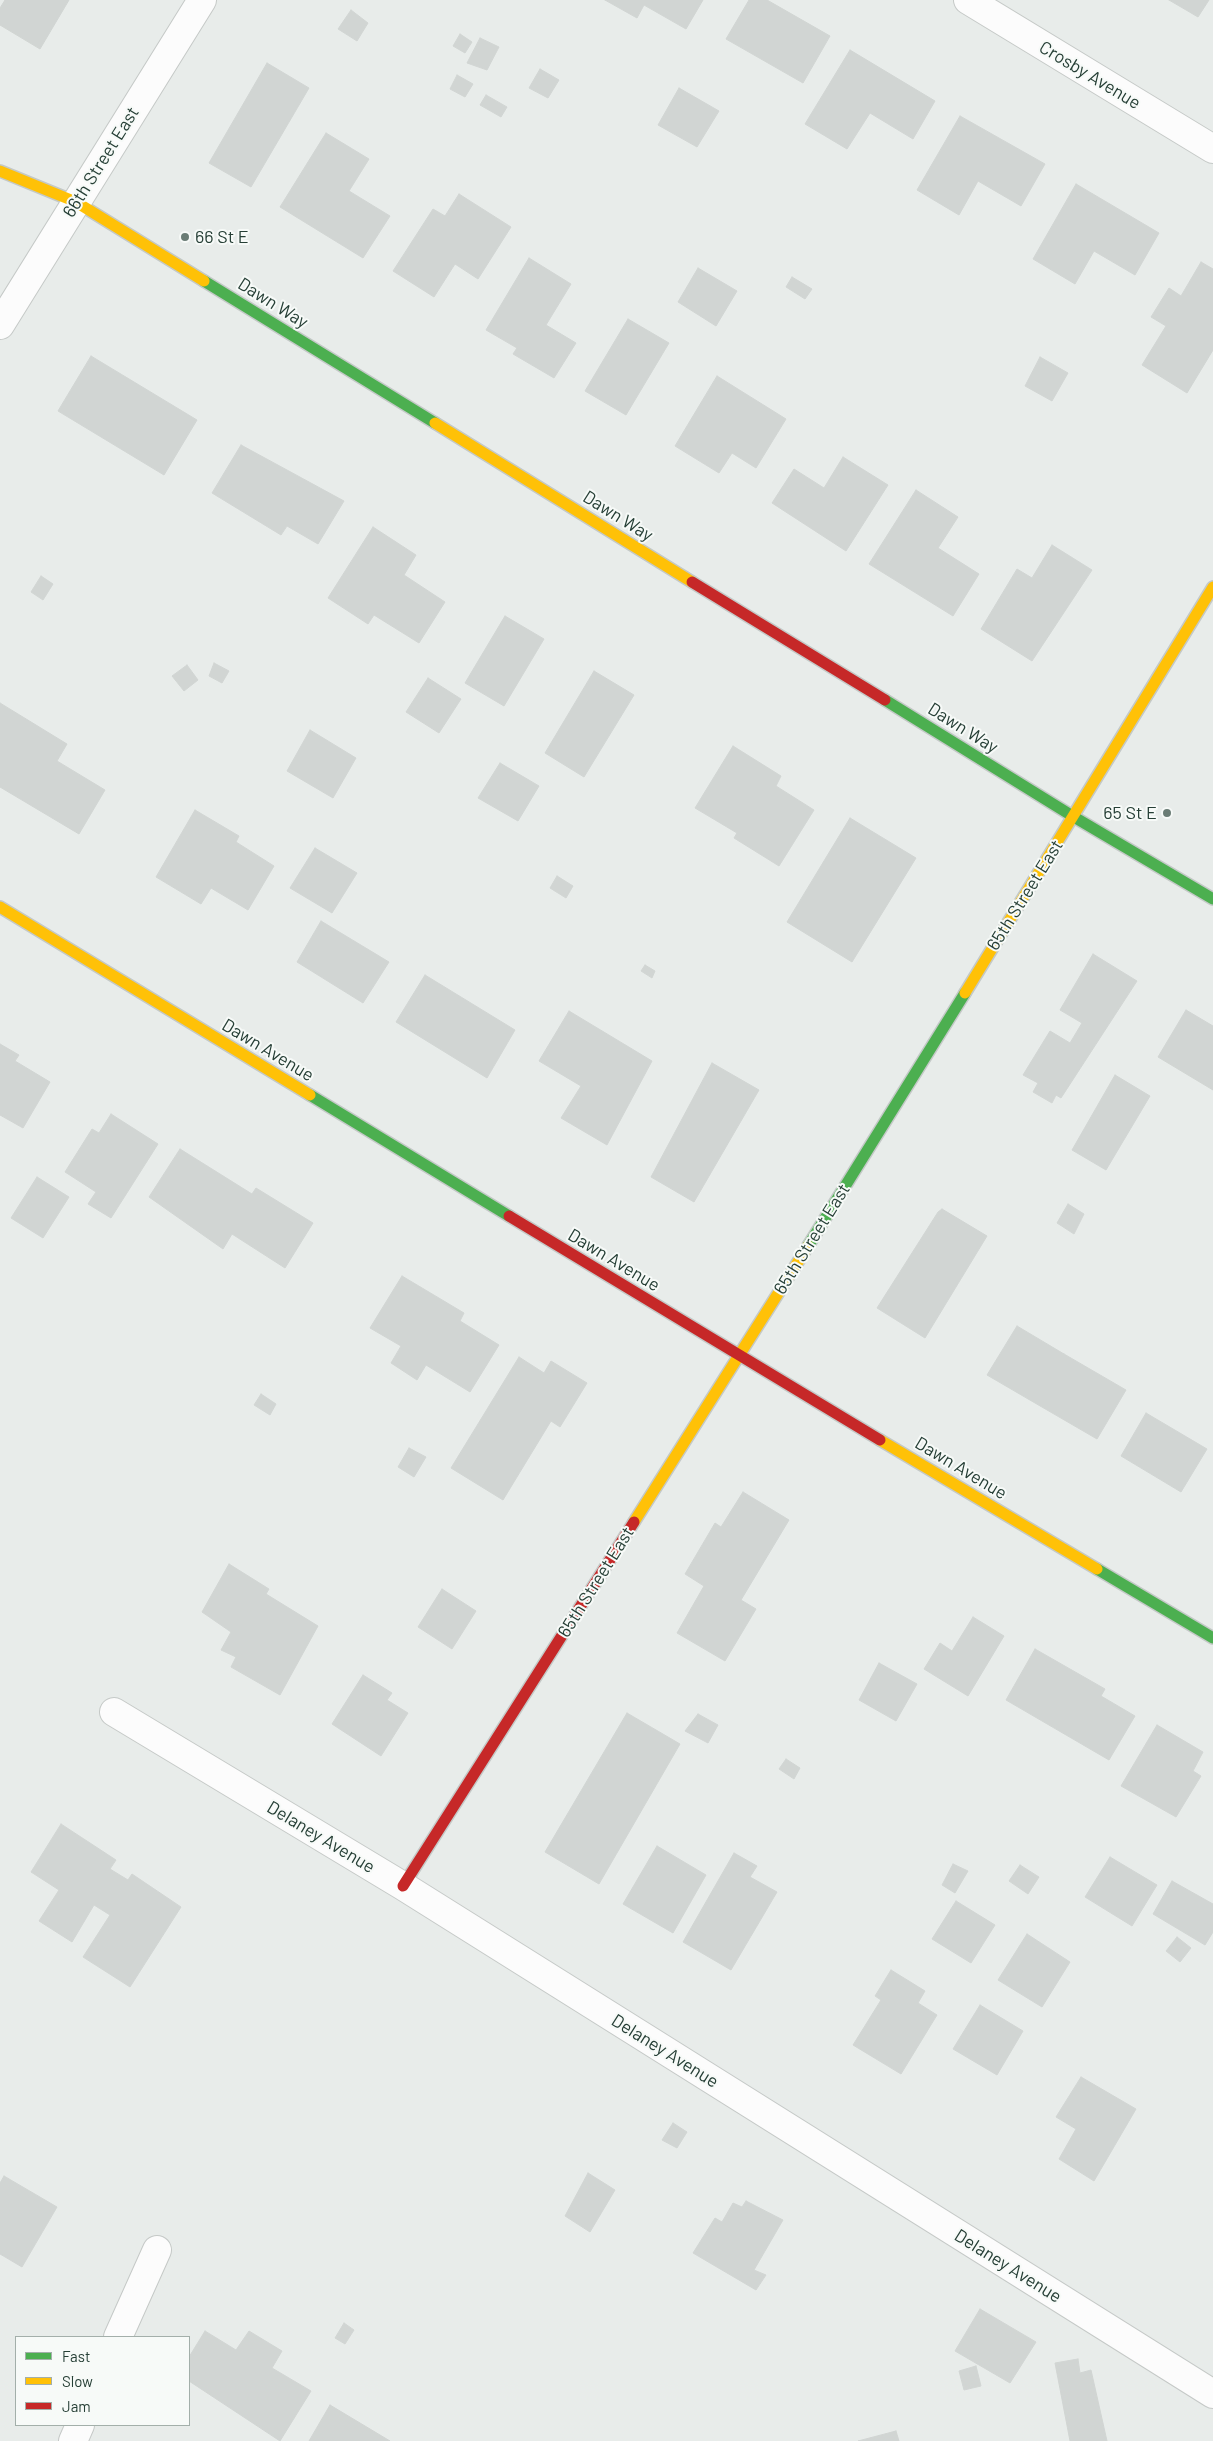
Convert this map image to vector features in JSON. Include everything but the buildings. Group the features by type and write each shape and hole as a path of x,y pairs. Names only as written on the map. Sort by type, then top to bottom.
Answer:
{"street":[{"name":"66th Street East","path":"0,326 202,0"},
{"name":"Crosby Avenue","path":"968,0 1213,149"},
{"name":"Dawn Way","path":"0,171 76,202 1074,817 1213,899"},
{"name":"65th Street East","path":"403,1886 740,1356 1074,817 1213,587"},
{"name":"Dawn Avenue","path":"0,907 740,1356 1213,1638"},
{"name":"Delaney Avenue","path":"114,1712 403,1886 1213,2394"},
{"path":"118,2336 157,2250"},
{"path":"72,2441 80,2426"}],"traffic: fast":[{"path":"204,281 435,423"},
{"path":"885,700 1074,817 1213,899"},
{"path":"808,1246 965,993"},
{"path":"310,1095 509,1216"},
{"path":"1097,1569 1213,1638"}],"traffic: slow":[{"path":"0,171 76,202 204,281"},
{"path":"435,423 692,582"},
{"path":"965,993 1213,587"},
{"path":"0,907 310,1095"},
{"path":"634,1522 808,1246"},
{"path":"880,1440 1097,1569"}],"traffic: jam":[{"path":"692,582 885,700"},
{"path":"509,1216 880,1440"},
{"path":"403,1886 634,1522"}],"place":[{"name":"66 St E","path":"185,237"},
{"name":"65 St E","path":"1167,813"}]}
